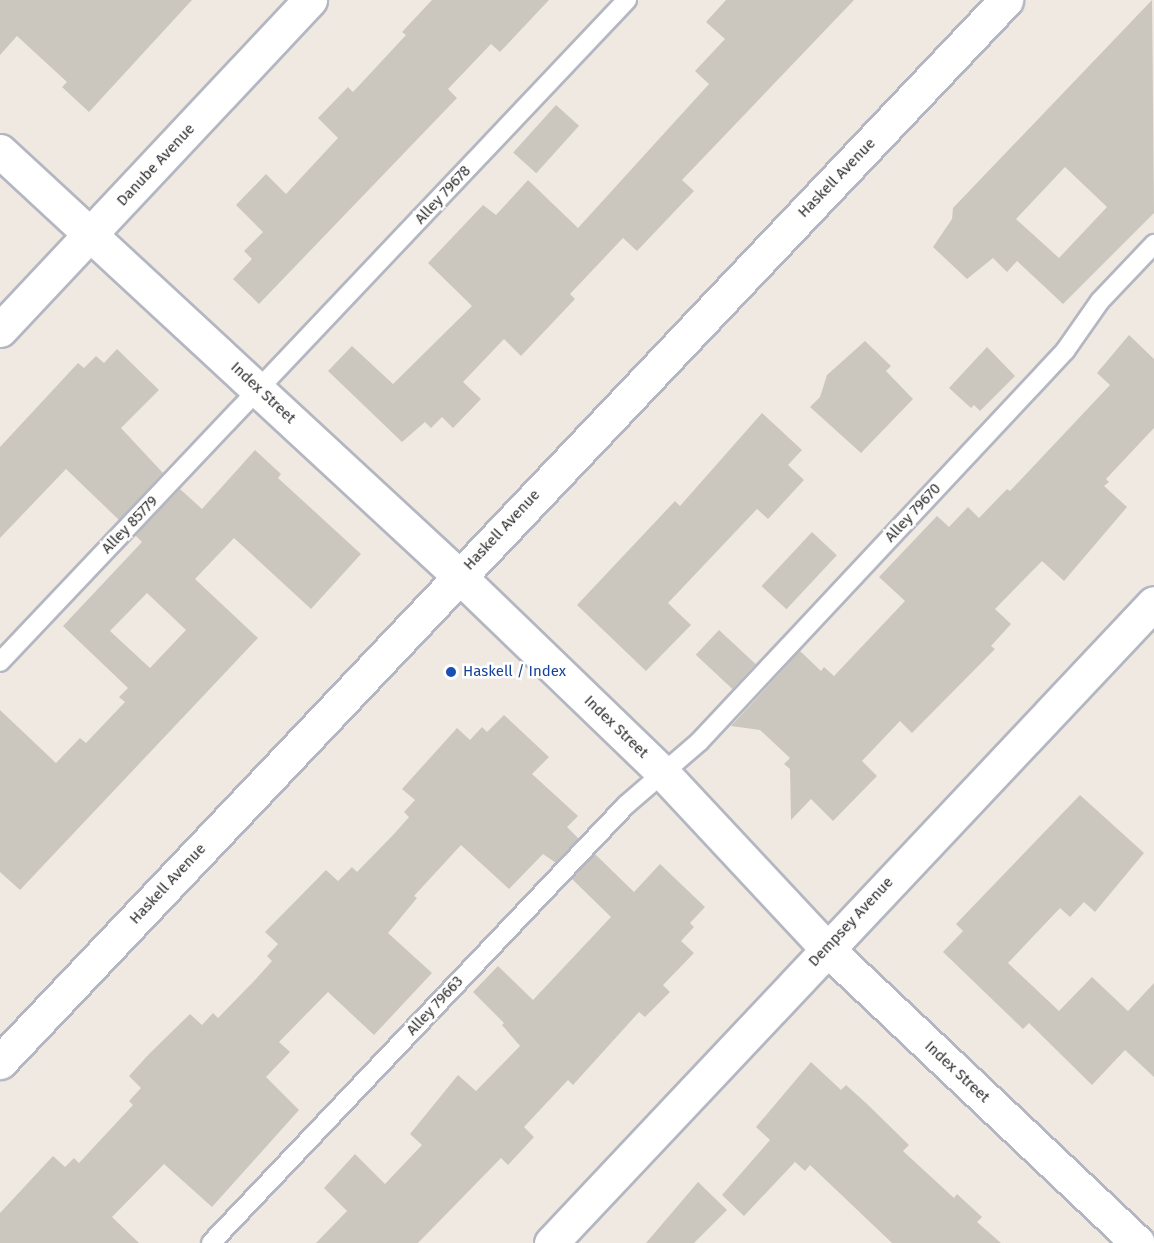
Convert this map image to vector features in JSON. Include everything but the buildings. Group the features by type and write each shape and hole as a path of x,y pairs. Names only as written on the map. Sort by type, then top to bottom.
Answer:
{"street":[{"name":"Danube Avenue","path":"0,330 310,0"},
{"name":"Haskell Avenue","path":"0,1062 1006,0"},
{"name":"Index Street","path":"0,152 459,576 663,773 826,948 1138,1243"},
{"name":"Dempsey Avenue","path":"551,1243 826,948 1154,603"}],"lane":[{"name":"Alley 79678","path":"259,389 627,0"},
{"name":"Alley 79670","path":"663,773 699,742 1065,351 1100,301 1154,244"},
{"name":"Alley 85779","path":"0,662 259,389"},
{"name":"Alley 79663","path":"211,1243 626,804 663,773"}],"place":[{"name":"Haskell / Index","path":"451,672"}]}
